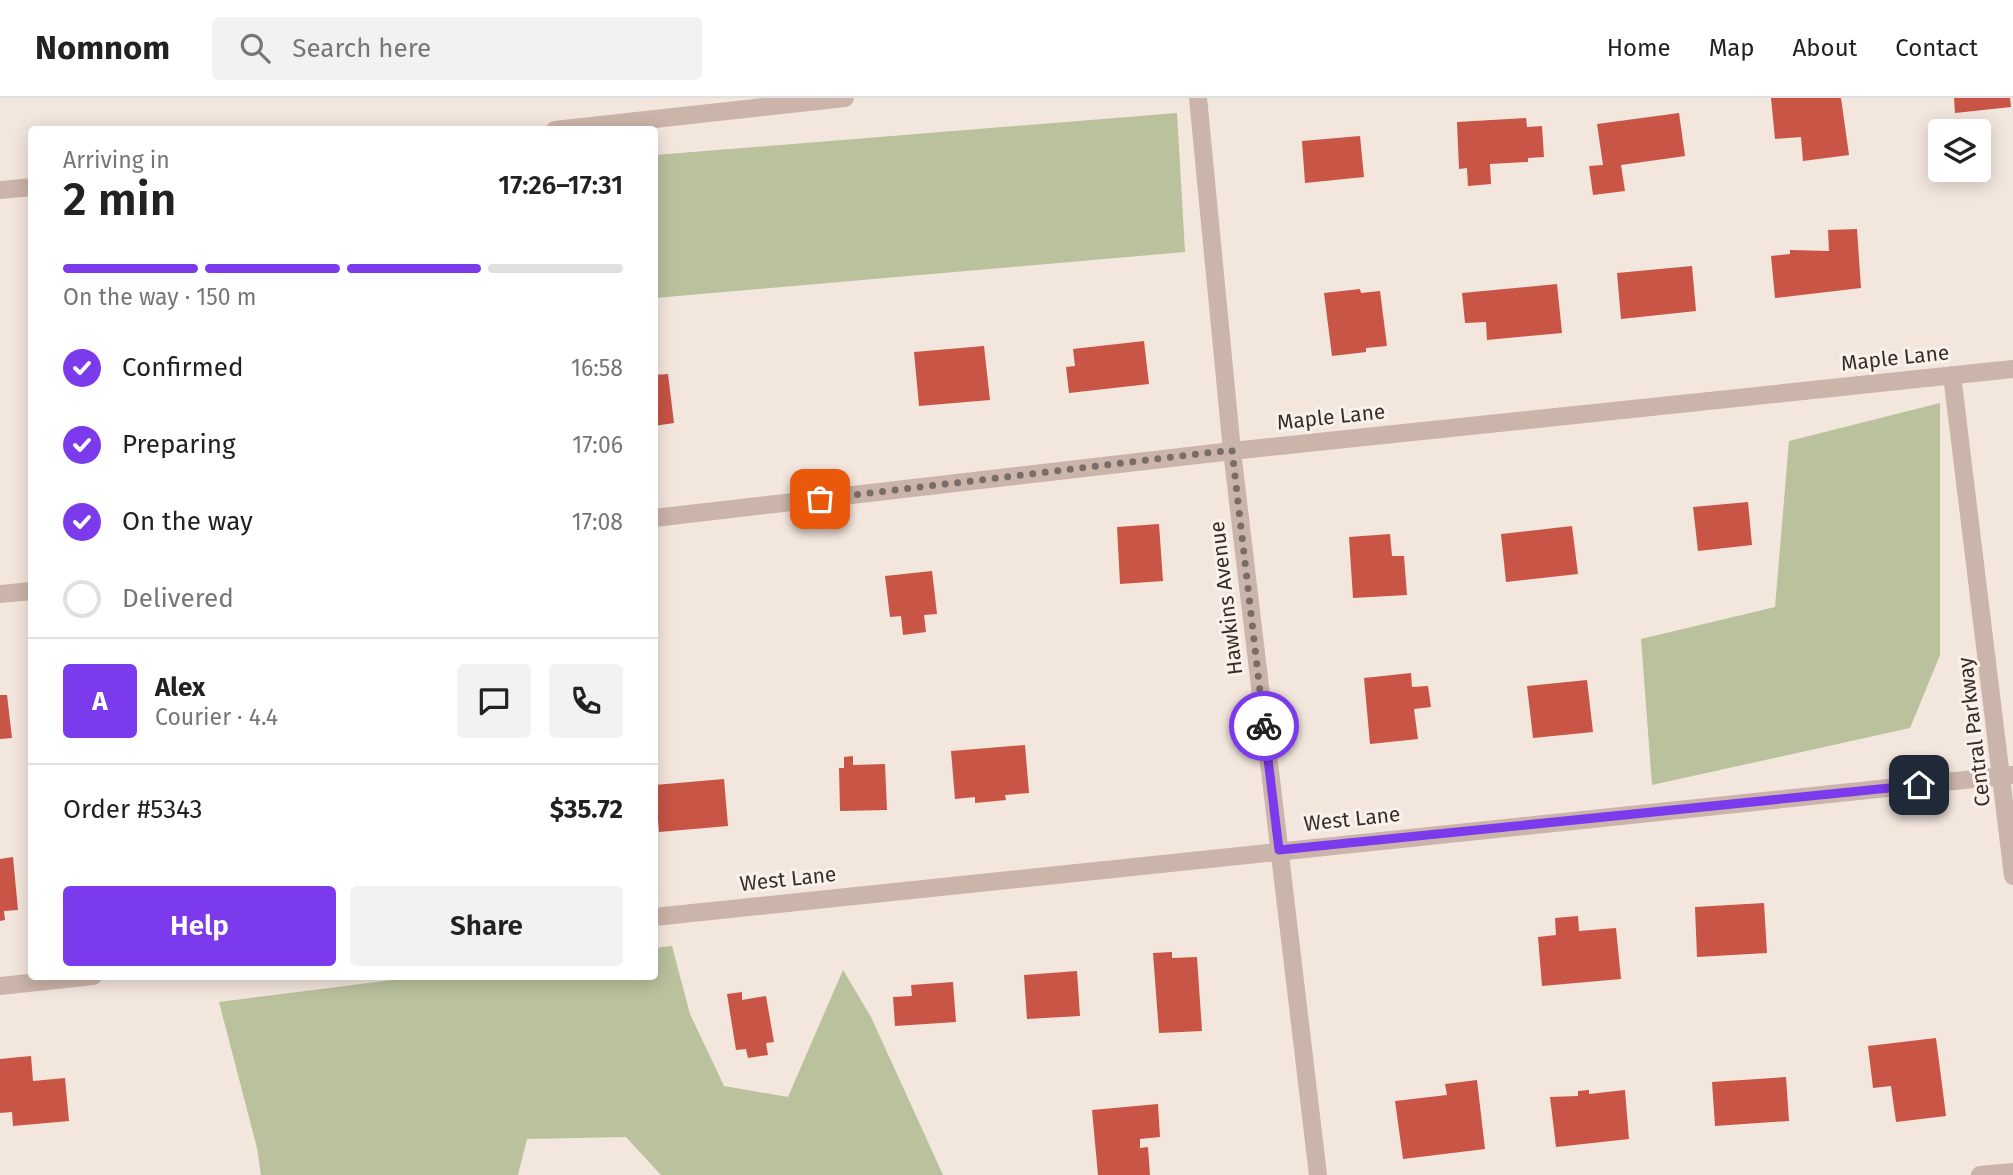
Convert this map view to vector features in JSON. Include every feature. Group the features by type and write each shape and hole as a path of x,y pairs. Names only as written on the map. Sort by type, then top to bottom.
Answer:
{"street":[{"path":"591,126 845,98"},
{"name":"Hawkins Avenue","path":"1198,98 1232,450 1318,1175"},
{"path":"0,190 28,187"},
{"name":"Maple Lane","path":"658,518 1232,450 2013,369"},
{"name":"Central Parkway","path":"1952,375 2008,775 2013,876"},
{"path":"0,594 28,591"},
{"name":"West Lane","path":"658,916 2008,775"},
{"path":"0,986 56,980"},
{"path":"1980,1175 2013,1171"}],"green space":[{"path":"1177,113 1185,252 658,298 658,155"},
{"path":"1940,403 1940,655 1910,728 1652,785 1641,639 1775,607 1789,441"},
{"path":"672,946 690,1014 724,1086 788,1097 843,970 871,1017 943,1175 661,1175 626,1137 527,1139 518,1175 261,1175 257,1148 219,1002 392,980 658,980 658,948"}],"building":[{"path":"1771,98 1841,98 1849,155 1803,161 1801,137 1775,139"},
{"path":"1954,98 2010,98 2011,107 1955,113"},
{"path":"1679,113 1685,156 1621,165 1625,191 1593,195 1589,166 1603,165 1597,124"},
{"path":"1526,118 1527,127 1542,126 1544,157 1528,158 1528,162 1490,164 1491,184 1468,186 1467,168 1459,169 1457,122"},
{"path":"1360,136 1364,177 1305,183 1302,141"},
{"path":"1857,229 1861,288 1775,298 1771,256 1790,254 1790,250 1829,251 1828,230"},
{"path":"1692,266 1696,311 1621,319 1617,273"},
{"path":"1557,284 1562,333 1487,340 1486,322 1465,323 1462,293"},
{"path":"1360,289 1361,293 1380,291 1387,346 1366,348 1366,352 1332,356 1324,293"},
{"path":"1144,341 1149,384 1069,393 1066,367 1075,366 1073,349"},
{"path":"984,346 990,400 919,406 914,352"},
{"path":"668,374 674,423 658,425 658,375"},
{"path":"1748,502 1752,545 1698,551 1693,507"},
{"path":"1159,524 1163,581 1120,584 1117,527"},
{"path":"1572,526 1578,574 1506,582 1501,534"},
{"path":"1390,534 1392,556 1404,556 1407,595 1353,598 1349,537"},
{"path":"932,571 937,614 924,615 926,632 903,635 901,616 890,617 885,576"},
{"path":"1411,673 1412,687 1428,686 1431,707 1414,709 1418,739 1370,744 1364,678"},
{"path":"1587,680 1593,732 1533,738 1527,686"},
{"path":"0,695 7,695 12,738 0,739"},
{"path":"1025,745 1029,793 1005,795 1006,800 975,803 975,797 955,799 951,751"},
{"path":"853,756 853,765 885,764 887,810 840,811 839,768 844,768 844,757"},
{"path":"724,779 728,826 659,832 658,785"},
{"path":"13,857 18,910 4,911 5,920 0,921 0,859"},
{"path":"1764,903 1767,953 1697,957 1695,907"},
{"path":"1578,916 1579,931 1616,928 1621,979 1542,986 1538,937 1556,935 1555,918"},
{"path":"1172,952 1172,958 1197,957 1202,1031 1159,1033 1153,953"},
{"path":"1077,971 1080,1016 1027,1019 1024,975"},
{"path":"953,982 956,1022 895,1026 893,997 912,996 911,985"},
{"path":"742,992 742,1000 766,996 774,1042 766,1043 768,1055 748,1058 746,1049 736,1050 727,994"},
{"path":"1936,1038 1946,1116 1896,1122 1891,1086 1873,1088 1868,1046"},
{"path":"31,1056 33,1081 65,1078 69,1121 13,1126 12,1112 0,1113 0,1059"},
{"path":"1786,1077 1789,1121 1715,1126 1712,1082"},
{"path":"1477,1080 1485,1149 1403,1159 1395,1101 1447,1095 1445,1084"},
{"path":"1589,1090 1589,1094 1625,1090 1629,1139 1556,1147 1550,1097 1578,1096 1578,1091"},
{"path":"1158,1104 1160,1137 1140,1139 1140,1148 1148,1147 1150,1175 1098,1175 1092,1110"}],"way so far":[{"path":"820,499 1232,450 1264,726"}],"route":[{"path":"1264,726 1279,850 1919,785"}]}
